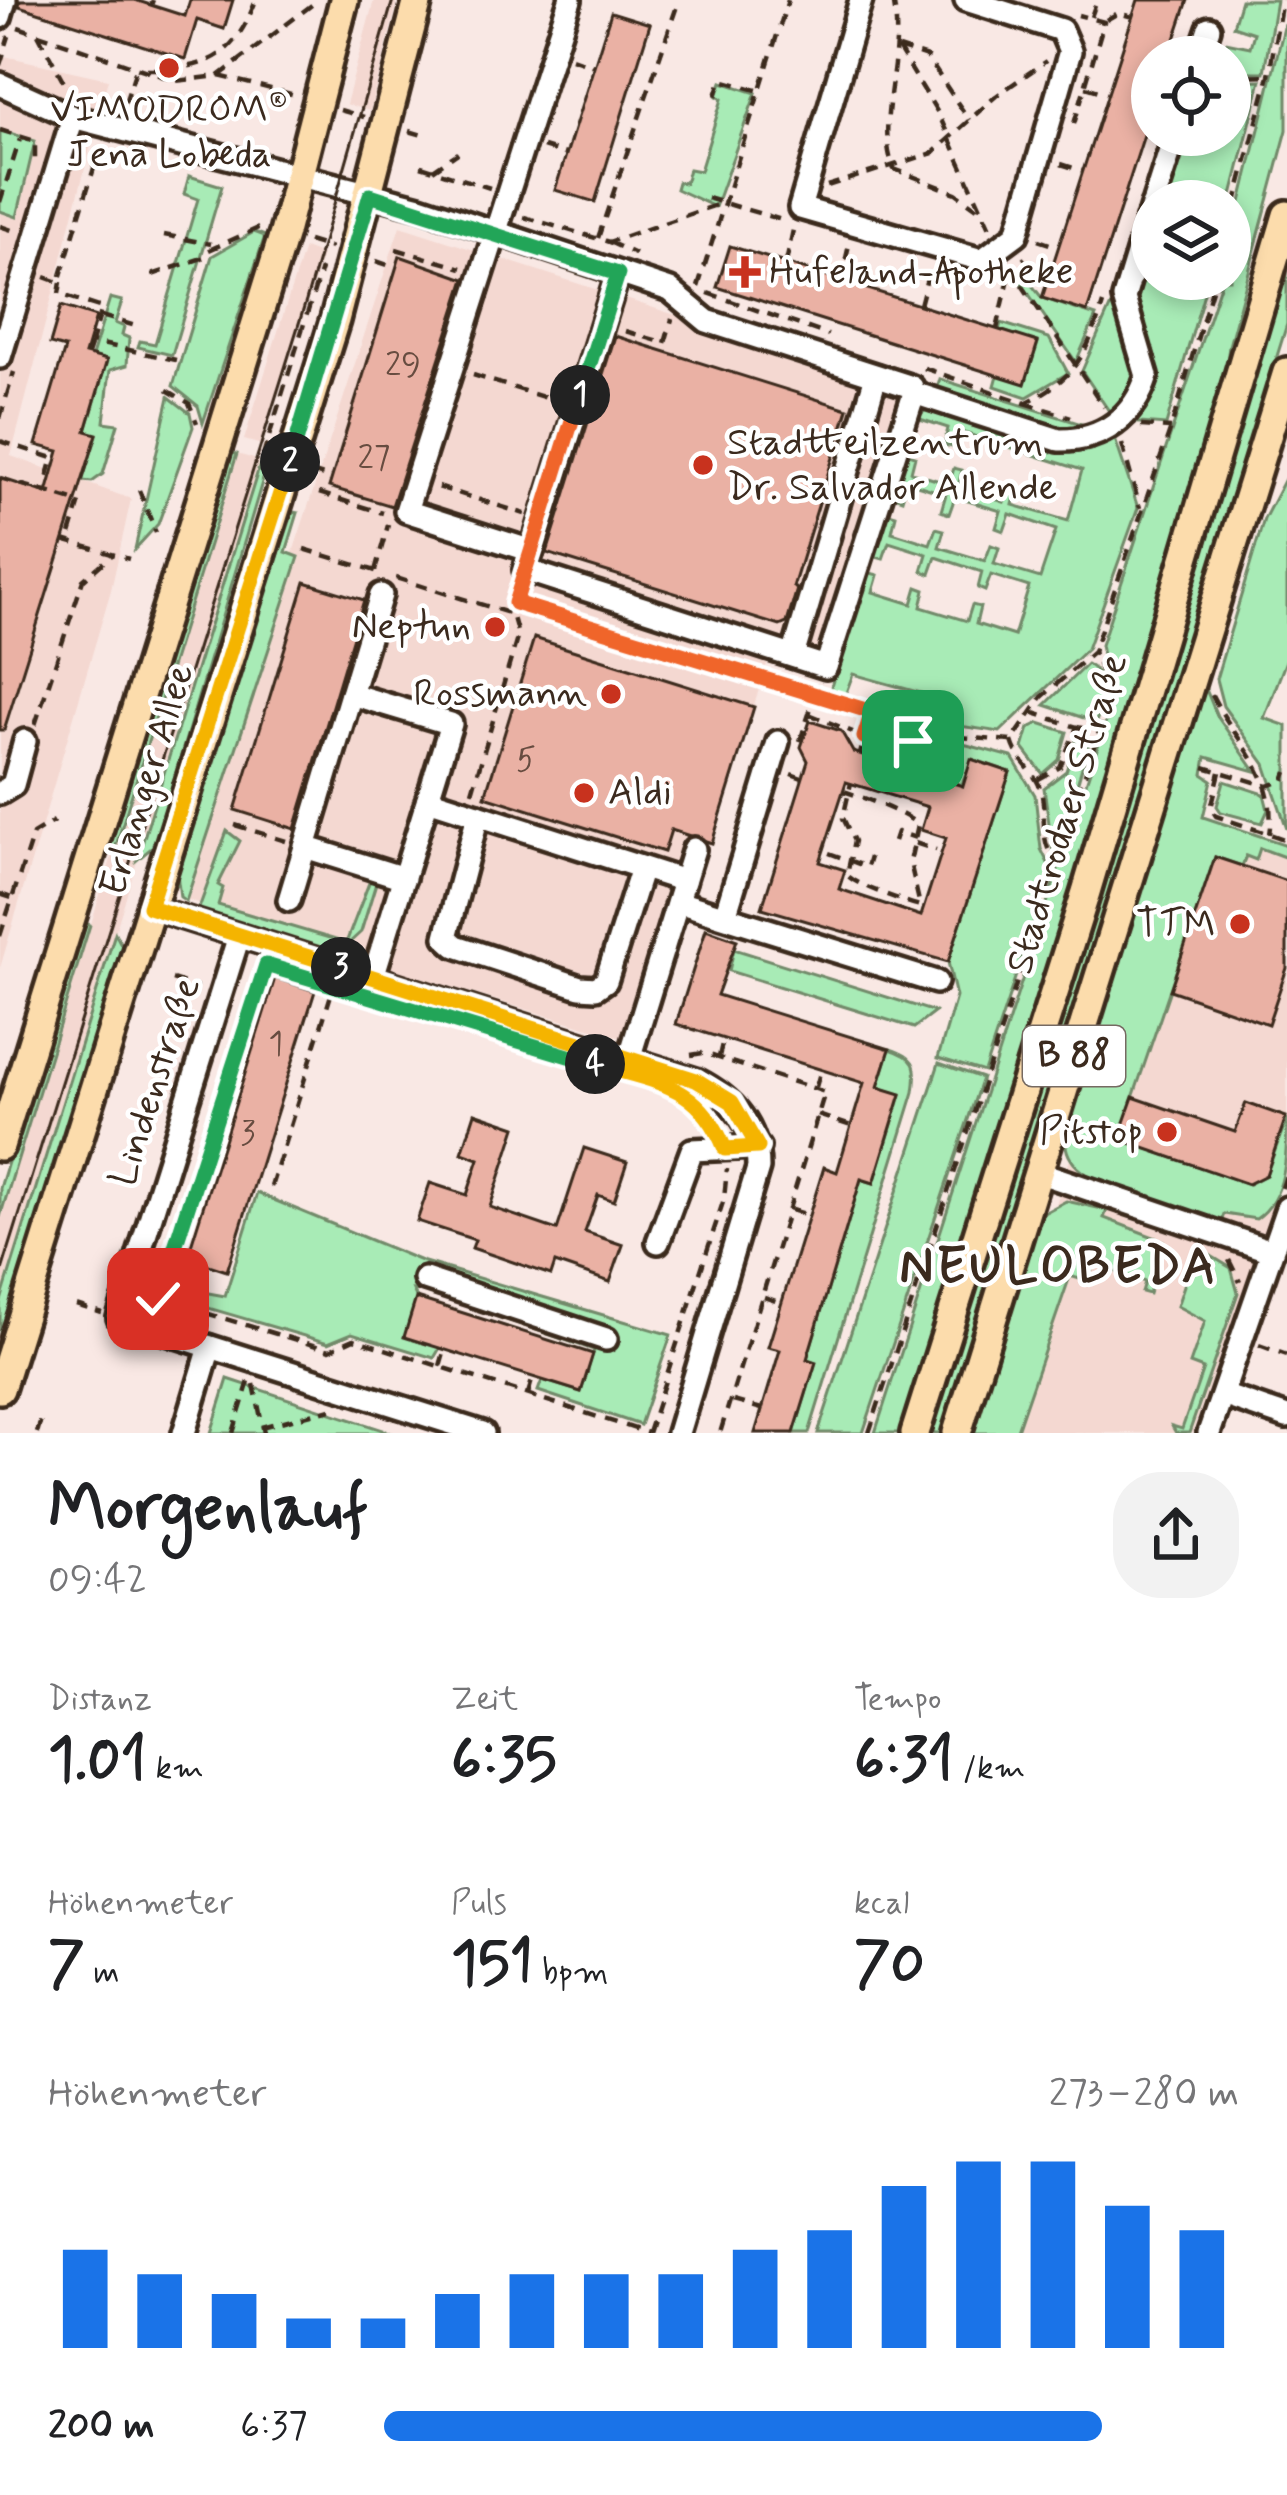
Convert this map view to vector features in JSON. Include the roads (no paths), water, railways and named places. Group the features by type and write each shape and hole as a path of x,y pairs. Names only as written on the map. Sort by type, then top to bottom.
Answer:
{"main road":[{"name":"Erlanger Allee","path":"0,1146 299,175 344,0"},
{"name":"Erlanger Allee","path":"0,1389 370,195 418,0"},
{"name":"Stadtrodaer Straße","path":"915,1433 1134,734 1287,215"},
{"name":"Stadtrodaer Straße","path":"957,1433 1287,372"}],"street":[{"path":"5,0 6,21"},
{"path":"0,84 73,117 370,195 496,234 670,290 707,321 912,387 914,394 826,668 398,513 472,277 496,234 570,0"},
{"path":"861,0 800,208 961,259 982,260 1017,234 1070,51 1061,30 966,0"},
{"path":"1206,36 1208,28"},
{"path":"9,357 73,117"},
{"path":"529,560 607,325 618,274"},
{"path":"914,394 1059,440 1082,440 1114,424 1139,402 1147,376 1124,298 1131,275"},
{"path":"793,656 876,376"},
{"path":"289,900 382,595"},
{"path":"351,694 451,724 373,977"},
{"path":"0,793 13,785 28,741"},
{"path":"725,916 778,742"},
{"path":"428,799 642,868 725,916 936,982"},
{"path":"478,815 446,938 455,946 580,987 596,988 606,981 642,868"},
{"path":"304,847 404,878"},
{"path":"629,1058 694,849"},
{"path":"149,907 629,1058 713,1089 732,1102 758,1147 758,1168 678,1433"},
{"name":"Lindenstraße","path":"210,1346 119,1318 239,936"},
{"path":"658,1242 692,1150 758,1147"},
{"path":"1038,1172 1270,1251"},
{"path":"1209,1433 1250,1342 1270,1251 1287,1208"},
{"path":"425,1279 607,1339"},
{"path":"184,1433 210,1346 483,1433"},
{"path":"1223,1395 1287,1418"}],"tram line":[{"path":"0,1277 306,301 393,0"}],"place":[{"name":"VIMODROM® Jena Lobeda","path":"169,68"},
{"name":"Hufeland-Apotheke","path":"745,272"},
{"name":"Stadtteilzentrum Dr. Salvador Allende","path":"703,465"},
{"name":"Neptun","path":"495,627"},
{"name":"Rossmann","path":"611,694"},
{"name":"Aldi","path":"584,793"},
{"name":"TTM","path":"1240,924"},
{"name":"Pitstop","path":"1167,1132"}],"district":[{"name":"NEULOBEDA","path":"1059,1268"}]}
